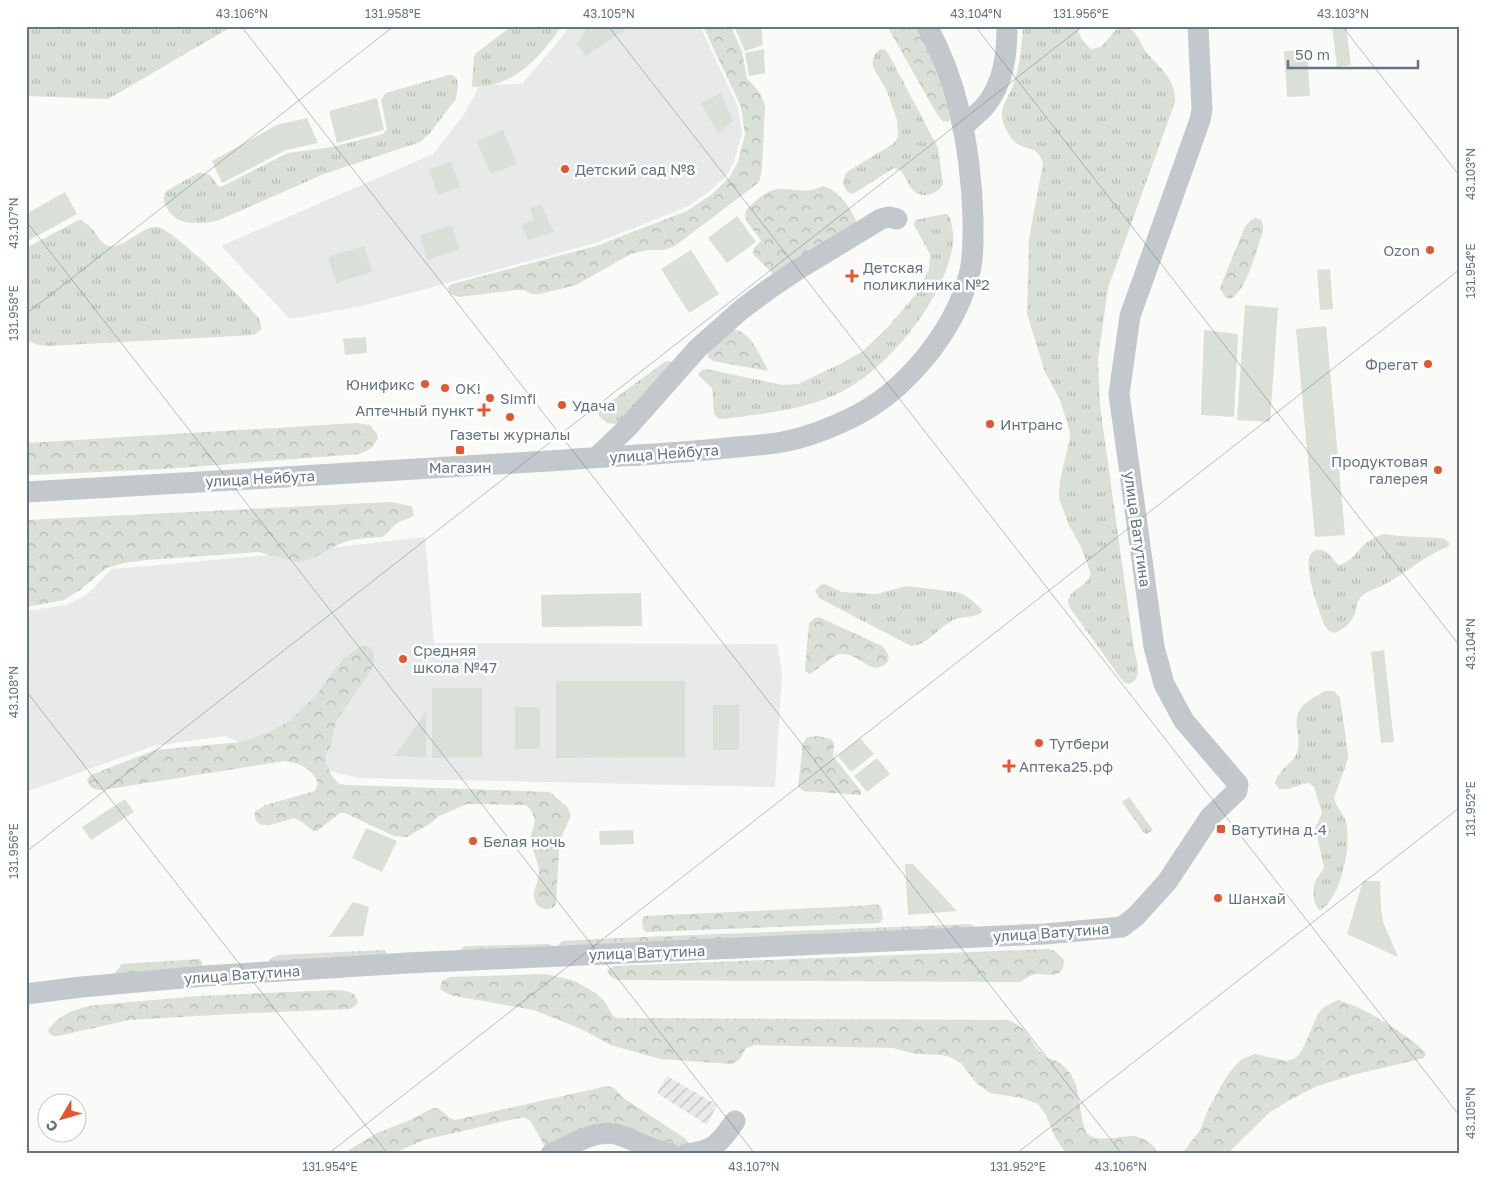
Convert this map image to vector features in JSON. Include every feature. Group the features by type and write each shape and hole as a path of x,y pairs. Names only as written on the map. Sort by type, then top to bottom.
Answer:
{"street":[{"name":"улица Нейбута","path":"26,492 704,450 783,442 816,432 851,418 888,394 925,358 960,303 970,274 974,247 972,187 963,127 951,84 934,38 927,26"},
{"path":"963,127 985,105 1000,81 1007,42 1007,26"},
{"name":"улица Ватутина","path":"26,994 206,976 407,963 1046,934 1122,928 1141,911 1167,882 1213,814 1237,791 1238,784 1184,720 1164,684 1154,646 1119,394 1130,316 1200,120 1202,109 1198,26"},
{"path":"597,458 627,428 698,348 742,309 769,288 881,219 897,218"},
{"path":"686,1154 716,1146 735,1121"},
{"path":"551,1154 588,1137 606,1134 617,1135 659,1152 671,1154"}],"shaded area":[{"name":"Детский сад №8","path":"570,26 700,26 738,107 742,133 734,162 727,175 710,191 687,207 596,243 362,306 290,319 221,246 433,154 463,116 480,85 522,84"},
{"name":"Средняя школа №47","path":"425,537 434,643 777,644 782,673 775,787 358,778 269,755 225,736 153,746 26,792 26,611 66,605 88,594 112,569 260,556"},
{"path":"667,1076 717,1105 707,1125 657,1093"}],"green space":[{"path":"26,26 233,26 108,99 26,96"},
{"path":"512,26 562,26 535,59 514,76 502,82 473,87 474,57 476,53"},
{"path":"588,26 630,26 586,56 577,44"},
{"path":"703,26 731,26 742,52 747,78 760,93 765,105 762,169 758,183 675,246 664,250 647,250 631,254 576,285 540,294 531,294 524,290 517,290 460,297 450,294 448,290 452,284 596,246 687,211 712,194 729,178 738,162 745,135 741,107"},
{"path":"734,26 761,26 763,45 745,51"},
{"path":"887,26 916,26 927,48 944,94 950,118 949,122 943,121 938,116"},
{"path":"1023,26 1077,26 1082,39 1091,49 1101,47 1120,27 1129,29 1136,34 1144,49 1165,73 1173,86 1175,94 1175,102 1108,288 1098,360 1100,406 1138,669 1136,678 1129,684 1120,677 1070,608 1068,601 1070,596 1086,582 1091,574 1059,499 1061,476 1070,432 1060,400 1045,372 1027,314 1029,239 1043,163 1034,150 1020,145 1012,139 1002,120 1003,107 1013,87 1018,69"},
{"path":"1332,26 1346,26 1351,65 1337,67"},
{"path":"764,49 765,73 749,76 745,53"},
{"path":"881,49 888,53 938,148 943,184 937,191 929,195 920,194 912,189 901,171 894,168 853,194 849,193 843,182 847,172 893,144 898,137 897,120 887,91 873,67 874,57"},
{"path":"1307,50 1310,96 1287,97 1284,51"},
{"path":"449,75 454,76 457,80 456,99 429,134 420,142 324,174 217,221 195,223 181,221 170,213 165,204 164,195 166,191 198,173 205,173 211,176 218,186 221,187 288,153 332,147 383,134 387,129 381,100 386,93"},
{"path":"721,93 733,121 718,134 701,103"},
{"path":"377,98 384,130 337,143 329,111"},
{"path":"307,118 318,143 286,150 222,183 212,161 277,125"},
{"path":"503,130 517,164 491,174 477,141"},
{"path":"451,162 460,187 438,195 429,169"},
{"path":"823,186 833,191 847,205 856,221 853,228 774,275 754,255 754,248 761,241 747,221 745,213 747,209 769,191 785,189 803,191"},
{"path":"65,192 77,214 26,242 26,214"},
{"path":"541,205 554,232 528,240 521,225 534,220 530,208"},
{"path":"944,214 950,217 953,230 953,244 948,264 939,286 928,307 913,328 897,348 879,365 861,380 843,391 814,403 784,410 721,419 714,414 712,388 699,376 702,370 706,369 783,385 798,384 863,351 888,327 916,294 929,269 930,254 914,225 915,220"},
{"path":"737,216 756,242 727,263 708,238"},
{"path":"1255,218 1261,220 1263,231 1246,278 1236,294 1230,299 1225,297 1220,289 1245,227"},
{"path":"81,220 91,227 103,243 109,246 121,244 152,227 158,227 167,231 211,268 241,299 259,319 261,330 254,335 47,346 29,341 26,339 26,248"},
{"path":"452,225 459,249 427,260 420,235"},
{"path":"364,246 372,272 336,283 328,257"},
{"path":"691,250 719,294 689,313 661,269"},
{"path":"1330,269 1333,309 1320,310 1317,270"},
{"path":"1245,305 1278,308 1270,422 1237,420"},
{"path":"1326,326 1345,535 1315,537 1296,329"},
{"path":"735,330 740,331 750,339 768,371 713,361 708,357 708,352"},
{"path":"1204,330 1238,334 1234,417 1201,415"},
{"path":"366,337 367,353 345,355 343,339"},
{"path":"666,361 672,363 618,424 607,423 599,416 598,412 603,407"},
{"path":"356,423 370,425 377,434 378,439 370,449 359,454 164,469 26,474 26,443"},
{"path":"390,502 411,506 414,515 401,521 382,537 347,541 304,561 298,562 258,552 124,563 106,568 80,590 64,600 26,607 26,520"},
{"path":"1384,534 1440,538 1445,539 1450,544 1384,585 1363,595 1357,603 1354,616 1350,622 1343,629 1333,633 1324,625 1318,608 1311,581 1309,558 1313,551 1322,550 1327,552 1339,565 1344,564 1368,542"},
{"path":"825,584 842,592 876,594 906,586 956,592 970,599 982,612 955,619 929,639 911,646 819,598 815,591 820,585"},
{"path":"641,593 642,626 542,627 541,595"},
{"path":"819,617 882,646 889,657 887,663 875,668 852,656 842,654 836,655 810,674 806,672 809,623"},
{"path":"361,646 369,647 374,652 374,664 336,721 331,745 326,754 326,763 332,776 339,784 348,785 550,792 568,808 571,816 564,830 559,850 556,904 553,907 543,909 535,901 534,892 539,870 531,842 534,816 526,805 467,804 439,816 407,837 394,836 345,813 340,813 317,831 313,831 294,818 269,825 258,823 255,819 255,812 265,805 315,791 318,783 309,770 296,763 284,761 103,790 95,789 89,785 87,779 91,775 155,750 242,742 267,733 290,721 316,695 343,659"},
{"path":"1384,650 1394,742 1381,743 1371,652"},
{"path":"556,681 685,681 685,757 556,758"},
{"path":"432,688 482,688 482,757 432,758"},
{"path":"1325,691 1334,691 1340,698 1348,753 1348,759 1334,798 1346,822 1347,844 1346,857 1339,884 1334,895 1320,910 1316,905 1313,893 1315,882 1324,867 1315,828 1322,813 1314,787 1309,783 1287,789 1279,789 1275,783 1279,775 1297,753 1299,743 1297,719 1301,708 1305,703"},
{"path":"713,705 739,705 739,750 713,750"},
{"path":"515,707 540,707 540,749 515,749"},
{"path":"426,712 426,757 394,756"},
{"path":"818,736 831,739 834,743 833,756 861,791 860,795 804,791 798,787 803,743 807,737"},
{"path":"860,738 874,754 851,772 838,756"},
{"path":"877,758 890,774 867,792 854,776"},
{"path":"1129,797 1153,830 1147,834 1144,833 1122,802"},
{"path":"125,799 134,812 91,840 82,827"},
{"path":"366,828 397,841 382,872 352,858"},
{"path":"633,830 634,844 600,845 599,831"},
{"path":"905,864 913,864 957,911 908,915"},
{"path":"1363,881 1380,881 1383,922 1398,957 1347,934"},
{"path":"353,902 369,907 363,936 329,937"},
{"path":"877,904 881,907 883,919 880,923 646,932 643,929 642,920 644,916"},
{"path":"970,924 975,929 559,946 559,943 564,941 619,938"},
{"path":"549,944 552,946 461,951 466,946"},
{"path":"1048,949 1055,951 1064,960 1061,971 1054,974 1033,975 1020,982 617,980 611,977 607,970 614,966"},
{"path":"384,950 388,956 269,964 270,959 278,955"},
{"path":"200,959 202,967 117,977 115,973 122,964"},
{"path":"546,974 575,981 597,994 605,1002 613,1016 618,1018 1008,1020 1025,1031 1038,1050 1045,1056 1060,1063 1070,1073 1077,1088 1082,1118 1087,1133 1102,1139 1135,1136 1151,1144 1158,1154 1066,1154 1054,1135 1046,1115 1038,1104 1022,1098 990,1093 976,1083 961,1063 942,1055 916,1054 893,1048 755,1045 746,1048 739,1060 732,1064 660,1059 611,1045 581,1029 534,1010 454,996 440,989 442,981 450,977"},
{"path":"347,991 353,994 356,996 358,1003 351,1009 129,1020 58,1036 52,1035 48,1030 70,1012 97,1005 199,996"},
{"path":"1338,1000 1376,1017 1396,1030 1422,1049 1426,1054 1424,1058 1353,1075 1317,1086 1270,1112 1227,1154 1182,1154 1200,1130 1208,1110 1225,1079 1242,1059 1255,1054 1286,1061 1294,1059 1299,1055 1304,1046 1318,1014 1324,1007"},
{"path":"608,1086 614,1088 622,1097 686,1139 690,1145 677,1149 617,1129 545,1147 530,1120 523,1117 424,1140 392,1154 342,1154 377,1133 408,1121 433,1108 438,1108 455,1120"}],"place":[{"name":"Детский сад №8","path":"565,169"},
{"name":"Ozon","path":"1430,250"},
{"name":"Детская поликлиника №2","path":"852,276"},
{"name":"Фрегат","path":"1428,364"},
{"name":"Юнификс","path":"425,384"},
{"name":"ОК!","path":"445,388"},
{"name":"Simfi","path":"490,398"},
{"name":"Удача","path":"562,405"},
{"name":"Аптечный пункт","path":"484,410"},
{"name":"Газеты журналы","path":"510,417"},
{"name":"Интранс","path":"990,424"},
{"name":"Магазин","path":"460,450"},
{"name":"Продуктовая галерея","path":"1438,470"},
{"name":"Средняя школа №47","path":"403,659"},
{"name":"Тутбери","path":"1039,743"},
{"name":"Аптека25.рф","path":"1009,766"},
{"name":"Ватутина д.4","path":"1221,829"},
{"name":"Белая ночь","path":"473,841"},
{"name":"Шанхай","path":"1218,898"}]}
